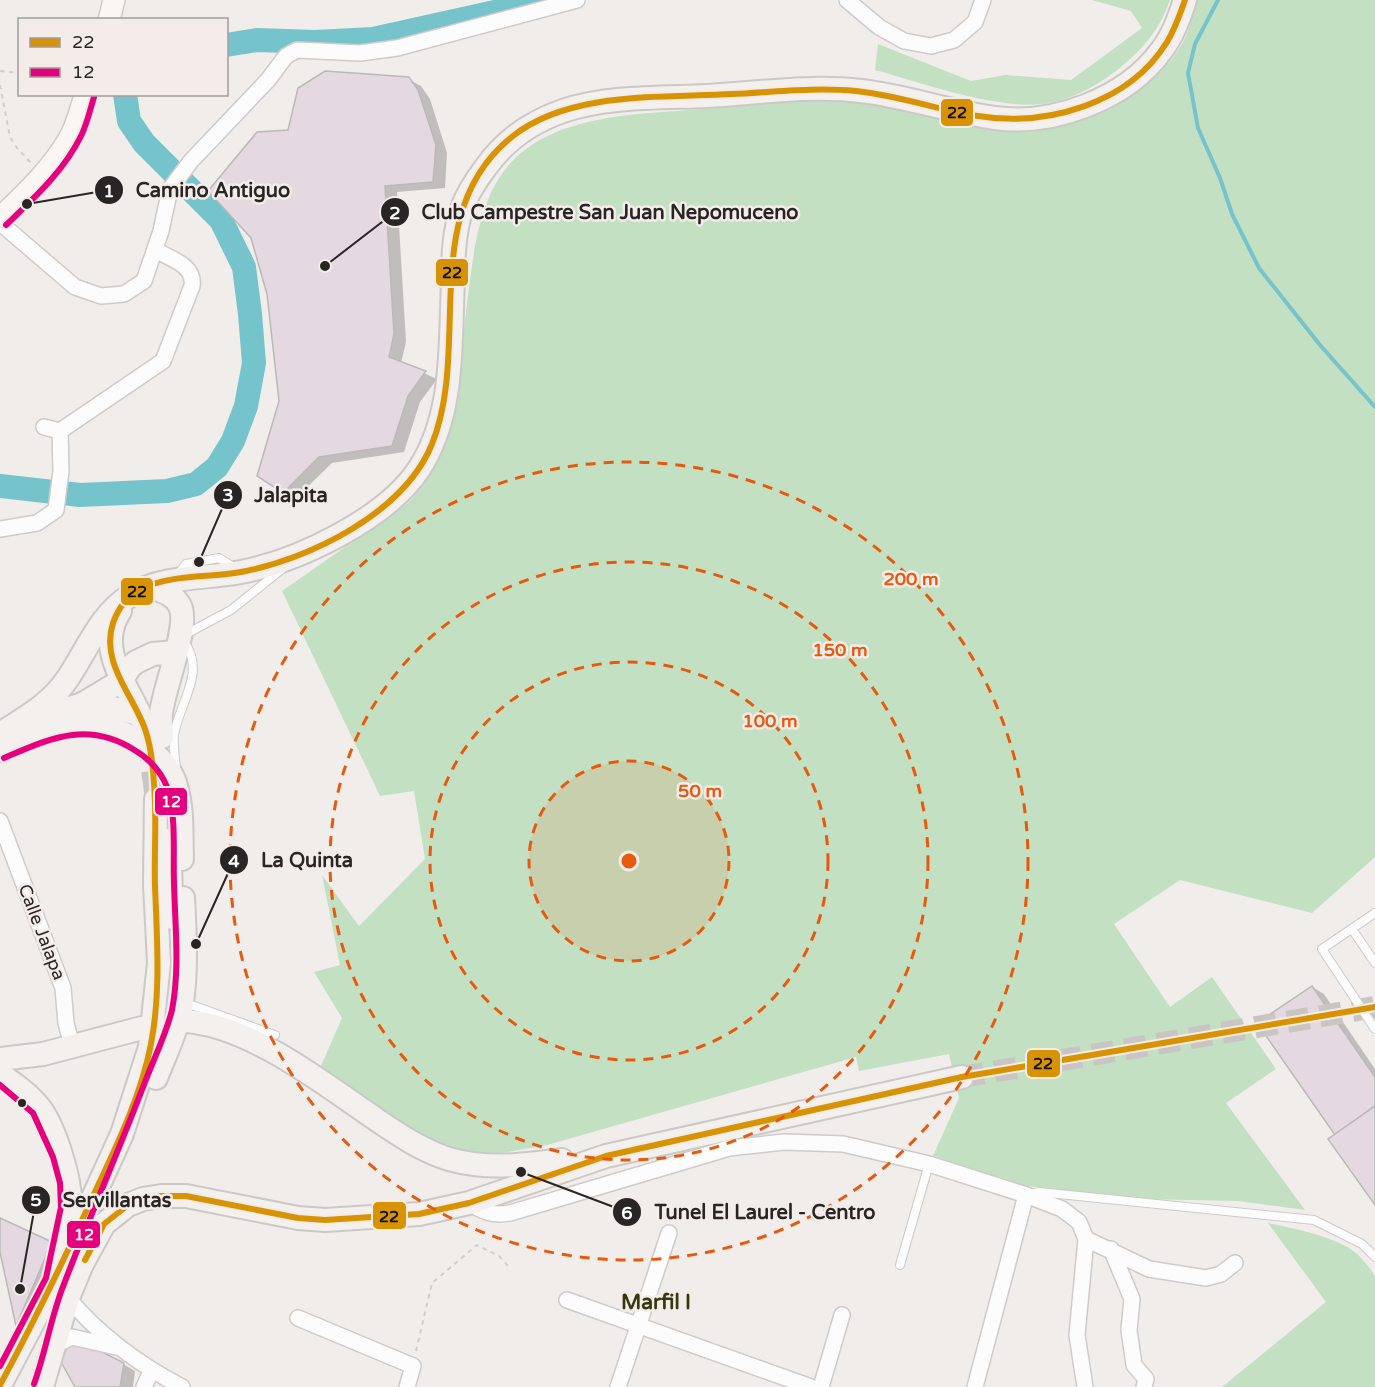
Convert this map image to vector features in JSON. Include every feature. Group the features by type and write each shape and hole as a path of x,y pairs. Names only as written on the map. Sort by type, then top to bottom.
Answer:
{"main road":[{"path":"110,18 114,0"},
{"path":"0,734 38,710 67,681 102,622 118,604 140,591 175,580 242,572 302,553 366,519 396,497 419,470 432,444 449,376 454,242 462,208 493,156 515,134 542,119 567,109 604,102 823,89 861,91 999,119 1038,118 1078,108 1109,94 1135,78 1161,52 1176,26 1185,0"},
{"path":"1,217 61,152 70,137 85,96"},
{"path":"140,591 173,597 180,605 183,623 155,737 121,681 111,650 110,636 115,619 140,591"},
{"path":"81,705 121,681 136,662 178,645"},
{"path":"25,718 81,705 108,707 140,714"},
{"path":"0,750 43,731 65,725 102,724 120,730 151,751 166,765 172,924 168,1000 156,1078"},
{"path":"81,1266 183,1011 184,925 180,818 167,793"},
{"path":"62,1290 122,1134 150,1047 159,963 155,884 167,793"},
{"path":"183,1011 200,1022 221,1027 258,1044 315,1078 409,1140 449,1159 471,1164 507,1166 606,1156"},
{"path":"0,1059 43,1054 142,1029"},
{"path":"0,1074 16,1085 40,1108 61,1154 69,1182 70,1208 62,1290 53,1346 42,1387"},
{"path":"0,1385 62,1290 81,1266 104,1224 128,1205 143,1199 186,1196 298,1218 325,1221 419,1214 469,1203 606,1156 962,1077"}],"street":[{"path":"1,217 5,226 12,233 75,287 101,296 123,294 144,281 161,231 170,189 191,161 268,80 286,56 297,50 360,53 397,48 577,0"},
{"path":"847,0 879,27 904,41 930,46 954,40 975,22 983,0"},
{"path":"44,427 60,431 163,361 192,286 193,277 189,269 155,250"},
{"path":"0,529 37,523 56,510 61,471 60,431"},
{"name":"Calle Jalapa","path":"0,821 63,988 66,1023 72,1046"},
{"path":"469,1203 483,1212 497,1215 510,1213 729,1148 784,1142 843,1144 929,1164 1026,1195 1062,1209 1079,1222 1086,1239 1077,1335 1085,1387"},
{"path":"975,1387 1026,1195"},
{"path":"618,1387 669,1233"},
{"path":"1086,1239 1149,1269 1206,1278 1221,1274 1235,1263"},
{"path":"1112,1250 1132,1299 1129,1330 1134,1365 1146,1379 1144,1387"},
{"path":"62,1290 83,1316 152,1371 182,1387"},
{"path":"567,1300 812,1387"},
{"path":"821,1387 842,1315"},
{"path":"298,1318 413,1366 407,1387"},
{"path":"53,1346 72,1337 124,1349"},
{"path":"144,1387 152,1371"}],"lane":[{"path":"167,793 174,736 195,669 192,652 178,645 231,610 302,553"},
{"path":"1375,914 1322,949 1375,1029"},
{"path":"1352,929 1375,963"},
{"path":"183,1011 275,1035"},
{"path":"900,1265 929,1164"},
{"path":"1026,1195 1040,1191 1314,1220 1362,1244 1375,1257"}],"path":[{"path":"0,71 18,73"},
{"path":"0,85 10,136 17,148 35,167"},
{"path":"413,1366 432,1283 477,1245 499,1256 508,1266"}],"green space":[{"path":"1092,0 1170,0 1157,28 1138,52 1106,78 1069,98 1030,105 986,100 875,70 878,44 971,81 1006,75 1071,80 1142,28 1131,11"},
{"path":"1196,0 1375,0 1375,857 1312,913 1180,880 1114,924 1170,1007 1212,977 1276,1069 1226,1103 1305,1210 1238,1201 1140,1199 1010,1184 932,1158 959,1098 949,1054 859,1071 856,1057 547,1145 496,1154 469,1151 425,1139 320,1068 342,1018 314,972 340,965 322,875 359,926 425,859 414,791 380,796 282,591 408,503 430,474 444,441 454,394 480,225 488,198 511,163 541,139 588,122 640,114 782,102 831,101 868,104 1017,132 1065,126 1110,108 1155,76 1168,63 1186,36"},
{"path":"1268,1223 1310,1232 1341,1244 1360,1257 1375,1276 1375,1387 1222,1387 1326,1302"}],"building":[{"path":"325,71 409,77 418,90 436,145 433,182 385,186 394,334 389,357 426,371 408,396 392,446 319,457 283,493 257,476 279,401 267,294 251,238 208,191 257,132 288,130 298,88"},
{"path":"1312,986 1375,1077 1375,1106 1335,1135 1257,1023"},
{"path":"1375,1106 1375,1205 1328,1139"},
{"path":"0,1218 52,1242 16,1326 0,1252"},
{"path":"76,1339 124,1363 120,1387 75,1387 61,1362 69,1343"}],"waterway":[{"path":"228,45 257,40 315,42 373,39 549,0"},
{"path":"1218,0 1195,44 1188,73 1198,128 1220,178 1232,214 1259,268 1320,345 1375,407"},
{"path":"0,486 80,495 167,491 196,484 217,467 233,441 246,406 254,363 244,267 221,220 144,143 129,121 125,96"}],"tunnel":[{"path":"148,738 156,799"},
{"path":"962,1077 1375,1007"}],"transit line":[{"name":"22","path":"0,1385 49,1290 120,1138 147,1063 154,1024 158,965 153,770 145,729 114,665 110,637 113,623 127,599 153,584 177,579 229,574 268,566 324,544 352,529 377,511 400,491 419,469 432,444 443,405 448,365 455,241 465,202 483,167 513,136 536,121 589,104 647,97 841,90 887,96 978,116 1004,119 1058,114 1108,96 1131,81 1151,63 1167,42 1185,0"},
{"name":"12","path":"6,225 48,184 66,161 87,122 94,97"},
{"name":"12","path":"4,758 38,744 70,735 102,736 118,742 142,755 160,774 169,793 173,826 176,963 172,1010 59,1296 34,1384"},
{"name":"22","path":"85,1260 104,1224 128,1205 143,1199 186,1196 298,1218 325,1220 419,1214 469,1203 606,1156 962,1077 1375,1007"},
{"name":"12","path":"0,1085 33,1113 53,1157 60,1183 61,1207 46,1278 0,1366"}],"place":[{"name":"Camino Antiguo","path":"27,204"},
{"name":"Club Campestre San Juan Nepomuceno","path":"325,266"},
{"name":"Jalapita","path":"199,562"},
{"name":"La Quinta","path":"196,944"},
{"name":"Tunel El Laurel - Centro","path":"521,1172"},
{"name":"Servillantas","path":"20,1289"}],"district":[{"name":"Marfil I","path":"656,1302"}]}
